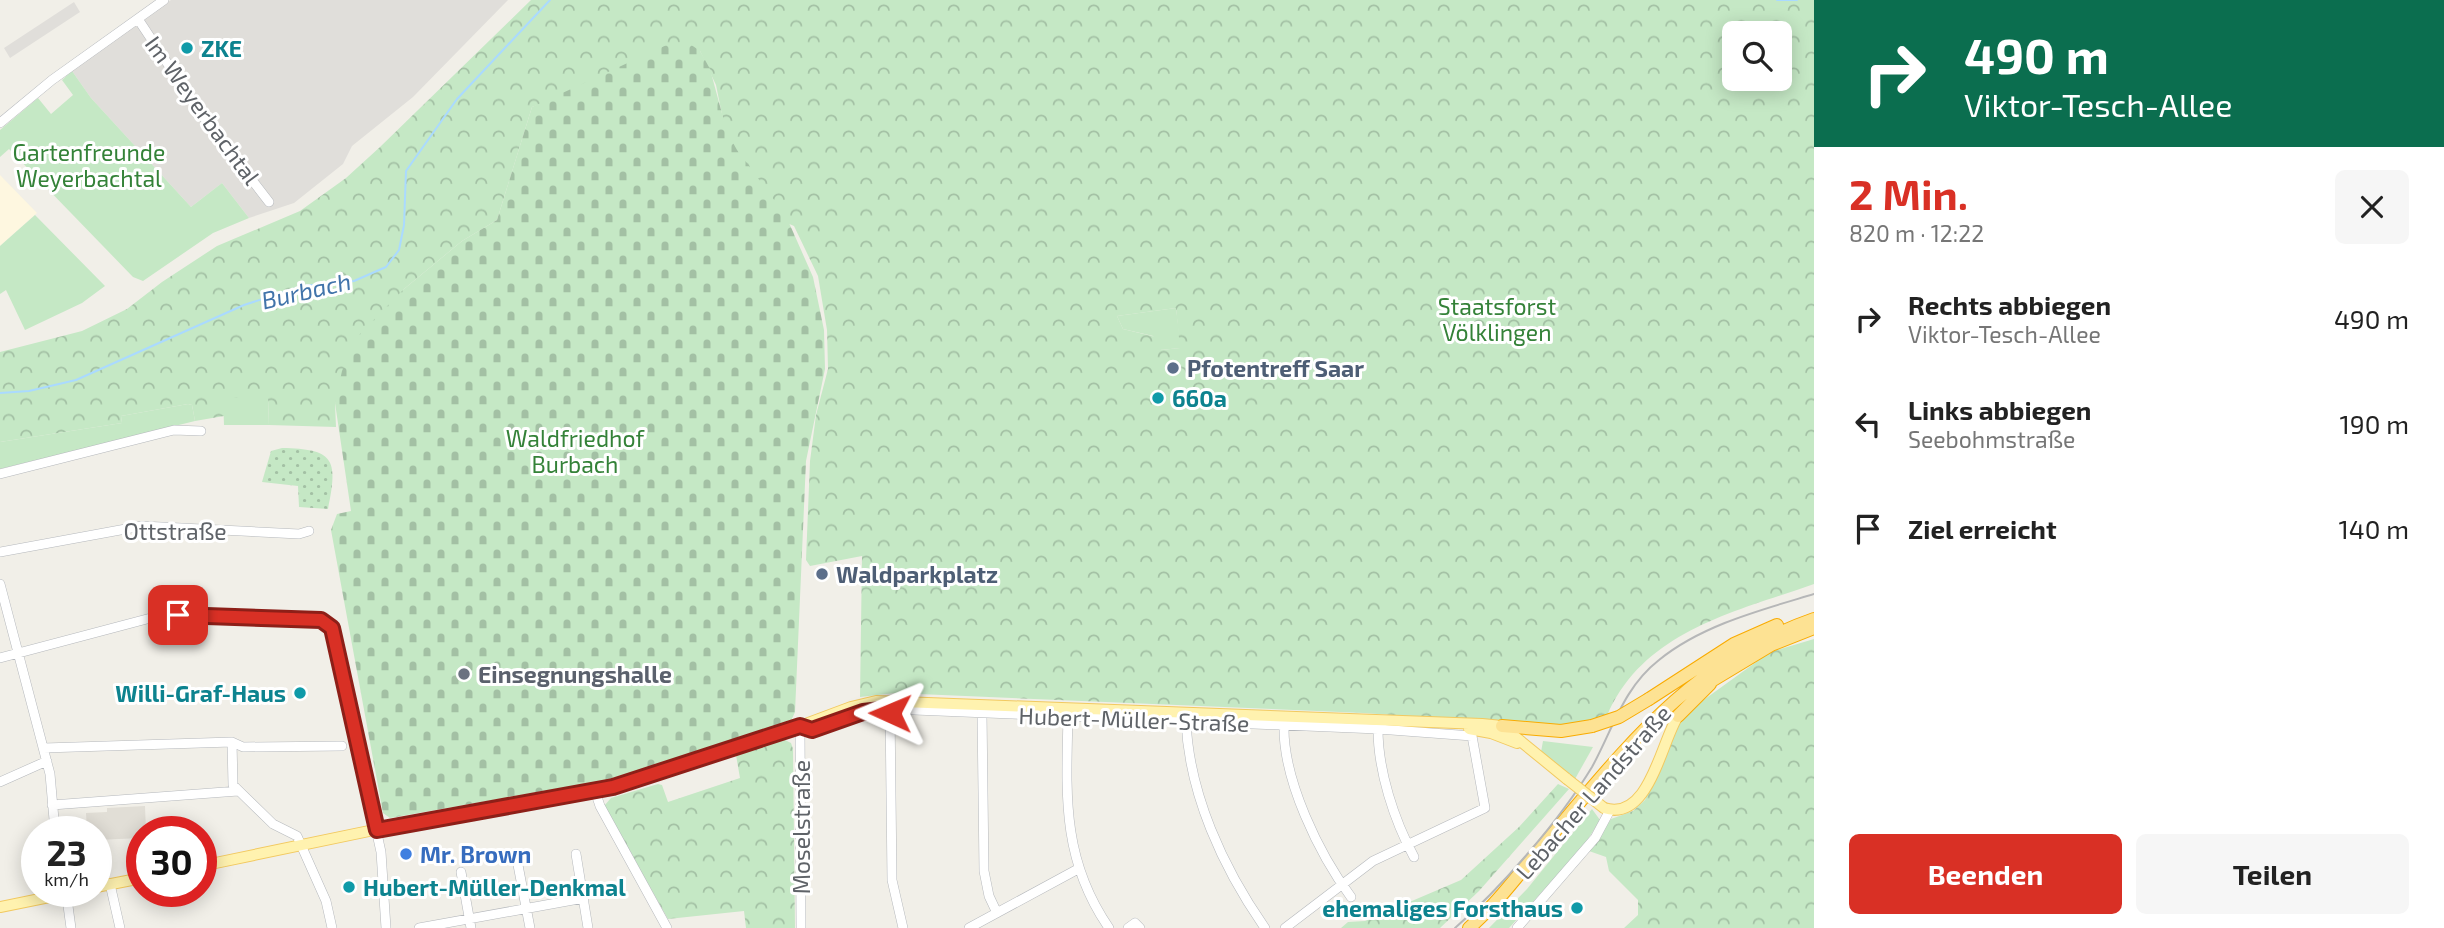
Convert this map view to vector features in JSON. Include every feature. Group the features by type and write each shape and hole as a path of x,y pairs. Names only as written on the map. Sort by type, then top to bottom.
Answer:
{"highway":[{"path":"1502,726 1552,731 1592,726 1619,717 1734,644 1762,630 1814,614"},
{"name":"Lebacher Landstraße","path":"1469,928 1509,887 1631,743 1669,705 1722,662 1763,639 1814,619"},
{"path":"1678,716 1713,680 1772,645 1814,628"},
{"name":"Lebacher Landstraße","path":"1481,928 1516,892 1628,757 1684,701 1713,680"}],"main road":[{"name":"Hubert-Müller-Straße","path":"217,863 377,830 595,791 800,726 851,706 896,701 1502,726 1607,809"},
{"path":"1607,809 1629,806 1643,794 1678,716"},
{"name":"Hubert-Müller-Straße","path":"1417,722 1505,737 1535,754"},
{"path":"0,907 21,902"}],"street":[{"name":"Im Weyerbachtal","path":"0,123 52,79 164,0"},
{"name":"Im Weyerbachtal","path":"138,19 201,114 269,202"},
{"path":"0,474 174,430 201,431"},
{"name":"Ottstraße","path":"0,552 132,527 299,534 309,531"},
{"path":"0,584 47,761 53,816"},
{"path":"0,658 162,615 321,620 332,628 377,830 384,872 386,928"},
{"path":"890,709 892,880 903,928"},
{"name":"Hubert-Müller-Straße","path":"800,726 812,730 863,712 890,709 1472,733"},
{"path":"982,713 984,871 998,913"},
{"path":"1068,717 1068,818 1078,869 1096,909 1109,928"},
{"path":"1186,721 1197,786 1207,818 1232,875 1265,928"},
{"name":"Moselstraße","path":"800,726 801,928"},
{"path":"1284,726 1284,738 1300,799 1323,852 1351,897"},
{"path":"1378,729 1387,784 1406,843 1414,857"},
{"path":"1285,928 1341,884 1406,843 1485,808 1472,733"},
{"path":"44,748 232,742 243,747 342,746"},
{"path":"232,742 232,780 238,791 273,824 294,833 326,901 332,928"},
{"path":"0,782 47,761"},
{"path":"52,805 238,791"},
{"path":"595,791 600,806 667,928"},
{"path":"1517,928 1595,838 1607,809"},
{"path":"576,854 589,928"},
{"path":"518,865 530,928"},
{"path":"969,928 1078,869"},
{"path":"461,872 470,924"},
{"path":"112,893 120,928"},
{"path":"419,928 470,924 526,909 584,898"},
{"path":"68,907 71,928"},
{"path":"1128,928 1135,923 1140,928"}],"shaded area":[{"path":"171,0 508,0 413,97 352,146 343,164 294,203 249,218 222,183 191,207 91,98 72,71"},
{"path":"74,2 80,12 10,58 4,48"},
{"path":"0,175 37,213 0,246"},
{"path":"145,806 145,816 126,816 126,839 112,839 112,816 86,816 86,813 107,812 107,808"}],"green space":[{"name":"Staatsforst Völklingen","path":"531,0 1814,0 1814,584 1723,616 1667,644 1643,663 1623,687 1607,716 1564,727 1363,713 895,693 860,697 862,556 810,566 806,560 810,461 816,415 828,369 827,330 818,276 794,226 787,223 733,169 716,85 700,51 532,107 497,220 462,241 404,289 335,403 336,427 269,425 268,398 224,398 224,416 195,421 192,405 188,404 121,416 122,423 0,442 0,352 82,331 127,309 217,246 300,211 346,178","holes":["1176,308 1180,348 1161,350 1156,337 1123,329 1117,316"]},
{"name":"Waldfriedhof Burbach","path":"687,42 700,51 710,69 727,132 737,150 786,216 813,277 824,330 825,369 806,461 795,712 791,721 624,777 390,818 383,813 331,530 337,514 351,511 335,403 342,371 356,338 404,289 462,241 497,220 532,107 671,43"},
{"name":"Gartenfreunde Weyerbachtal","path":"72,71 91,98 191,207 222,183 249,218 213,233 143,281 133,277 9,149 0,157 0,130 38,98 51,114 73,95 62,80"},
{"name":"Gartenfreunde Weyerbachtal","path":"35,215 105,286 82,303 25,330 6,290 0,294 0,246"},
{"path":"1176,308 1181,348 1160,350 1153,336 1123,329 1117,316"},
{"path":"223,398 268,398 269,425 224,425"},
{"path":"192,405 195,421 0,469 0,442 122,423 121,416"},
{"path":"282,448 312,451 322,454 328,460 333,478 328,509 299,507 298,486 262,482 271,451"},
{"path":"1814,639 1814,928 1624,928 1638,915 1638,900 1609,871 1606,857 1589,851 1611,819 1633,811 1645,800 1678,725 1698,704 1770,652"},
{"path":"783,739 791,743 793,749 795,928 746,928 744,911 668,919 604,806 611,798 658,784 662,785 668,802 740,778 736,755"},
{"path":"1543,741 1593,747 1575,779 1541,752"},
{"path":"1558,784 1569,789 1479,891 1440,928 1341,928 1348,922 1365,921 1461,880 1519,827"},
{"path":"1592,809 1600,820 1583,847 1509,928 1489,928 1527,889"}],"waterway":[{"name":"Burbach","path":"0,393 29,391 76,380 244,305 303,286 354,281 386,267 399,250 404,225 406,171 457,99 550,0"},
{"name":"Burbach","path":"1777,0 1797,0"}],"tram line":[{"path":"1455,928 1511,873 1564,809 1592,767 1628,696 1647,671 1676,648 1713,628 1814,594"}],"place":[{"name":"ZKE","path":"187,48"},
{"name":"Pfotentreff Saar","path":"1173,368"},
{"name":"660a","path":"1158,398"},
{"name":"Waldparkplatz","path":"822,574"},
{"name":"Einsegnungshalle","path":"464,674"},
{"name":"Willi-Graf-Haus","path":"300,693"},
{"name":"Mr. Brown","path":"406,854"},
{"name":"Hubert-Müller-Denkmal","path":"349,887"},
{"name":"ehemaliges Forsthaus","path":"1577,908"}],"route":[{"path":"178,615 321,620 328,623 332,628 362,774 377,830 603,790 800,726 812,730 863,712 890,709 890,713"}]}
